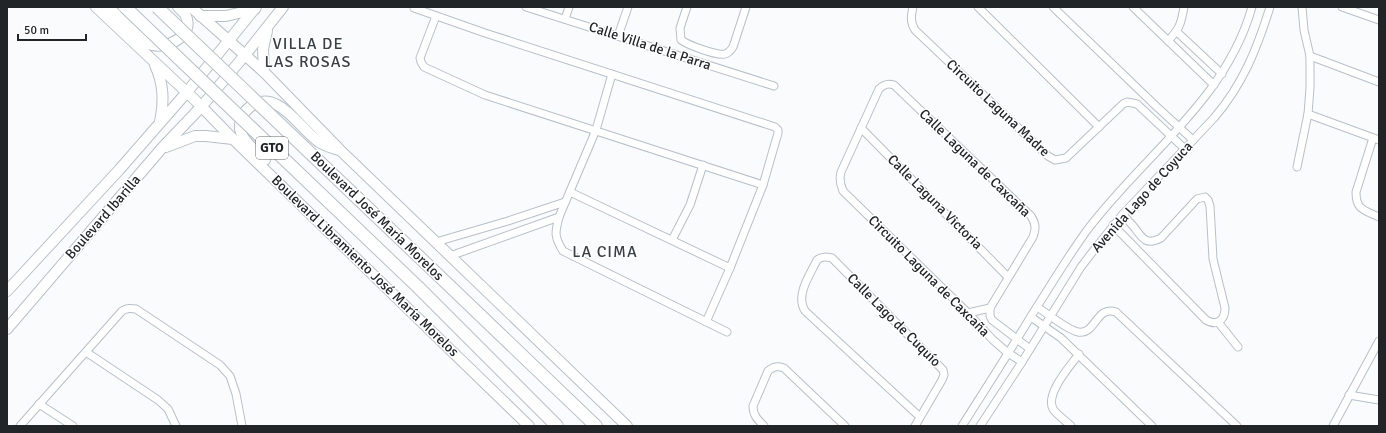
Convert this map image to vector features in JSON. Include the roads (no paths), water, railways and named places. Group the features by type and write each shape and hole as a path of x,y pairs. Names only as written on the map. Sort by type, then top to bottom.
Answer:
{"main road":[{"name":"Boulevard José María Morelos","path":"125,7 419,288 557,426"},
{"name":"Boulevard José María Morelos","path":"157,7 596,426"}],"street":[{"name":"Boulevard Libramiento José María Morelos","path":"96,7 202,106 233,139 286,188 529,426"},
{"path":"108,7 148,44 154,47 162,47 174,42 182,36 186,30 187,22 185,14 178,7"},
{"path":"191,7 264,72 340,150 627,426"},
{"name":"Boulevard Ibarilla","path":"7,329 162,148 202,106 283,7"},
{"name":"Calle Villa de la Parra","path":"526,7 774,86"},
{"path":"565,20 569,7"},
{"path":"618,36 628,7"},
{"path":"687,7 680,28 681,40 686,44 720,54 729,52 733,47 746,7"},
{"name":"Circuito Laguna Madre","path":"913,7 911,24 915,30 1048,156 1055,160 1066,158 1123,104 1127,102 1137,104 1185,149"},
{"path":"978,7 1099,127"},
{"path":"1054,7 1193,140"},
{"path":"1133,7 1214,85"},
{"path":"1168,41 1177,32 1184,7"},
{"name":"Avenida Lago de Coyuca","path":"962,426 1030,317 1089,228 1109,203 1179,128 1222,74 1240,40 1252,7"},
{"name":"Avenida Lago de Coyuca","path":"980,426 1081,267 1113,225 1225,105 1241,81 1253,57 1270,7"},
{"path":"1297,167 1308,114 1310,88 1310,56 1304,30 1302,7"},
{"path":"1342,7 1379,20"},
{"path":"200,16 226,16 255,8"},
{"name":"Boulevard Ibarilla","path":"7,291 109,181 160,123 255,8"},
{"path":"414,8 774,127 778,130 763,185 730,268 706,322"},
{"path":"436,16 420,58 424,67 485,95 763,185"},
{"path":"264,72 263,49 269,25"},
{"path":"1177,32 1222,74"},
{"path":"1310,56 1379,82"},
{"path":"154,62 160,75 163,96 160,123"},
{"path":"612,74 596,130 559,217 555,232 556,238 563,251 727,332"},
{"name":"Calle Laguna de Caxcaña","path":"861,128 879,89 884,84 894,85 1031,216 1035,225 1033,237 990,308"},
{"path":"286,188 276,171 244,139 240,130 240,122 244,112 256,103 265,101 276,103 320,142 340,150"},
{"path":"1308,114 1376,139 1356,192 1356,199 1358,205 1362,209 1379,216"},
{"name":"Circuito Laguna de Caxcaña","path":"861,128 839,178 840,185 844,191 968,313 993,340 1008,353 1022,362"},
{"name":"Calle Laguna Victoria","path":"861,128 1008,277"},
{"path":"162,148 195,136 233,139"},
{"path":"672,240 690,205 703,165"},
{"path":"570,192 730,268"},
{"path":"1123,214 1141,238 1155,241 1160,238 1197,199 1205,197 1208,200 1210,206 1213,259 1225,308 1225,315 1218,322"},
{"path":"436,242 494,226 565,202"},
{"path":"450,256 559,217"},
{"path":"1113,225 1206,320 1218,322 1238,347"},
{"path":"494,226 499,238"},
{"name":"Calle Lago de Cuquío","path":"915,426 942,380 944,375 943,370 832,258 820,258 817,260 801,294 800,300 804,310 920,417"},
{"path":"1037,307 1076,332 1083,332 1089,329 1103,312 1109,310 1116,312 1237,426"},
{"path":"968,313 990,308 992,320 1030,349"},
{"path":"20,426 122,311 126,309 136,309 220,366 230,376 236,394 242,426"},
{"path":"1030,317 1061,338 1079,354 1152,426"},
{"path":"1333,426 1379,341"},
{"path":"86,352 158,400 168,409 176,426"},
{"path":"1071,426 1054,410 1051,400 1055,388 1079,354"},
{"path":"764,426 755,418 753,406 768,371 772,367 778,366 784,368 845,426"},
{"path":"1349,395 1379,400"},
{"path":"39,404 73,426"}],"district":[{"name":"VILLA DE LAS ROSAS","path":"308,53"},
{"name":"LA CIMA","path":"605,252"}]}
